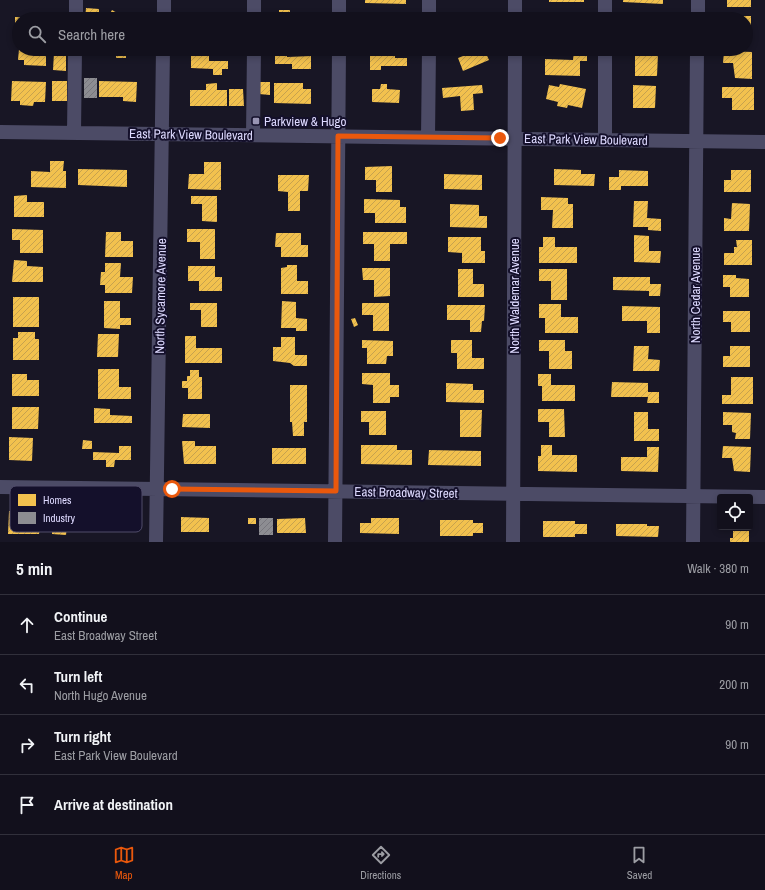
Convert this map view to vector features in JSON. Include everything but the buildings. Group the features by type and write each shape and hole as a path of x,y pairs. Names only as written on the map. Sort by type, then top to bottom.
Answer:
{"street":[{"path":"76,0 76,12"},
{"path":"164,0 164,12"},
{"path":"254,0 254,12"},
{"path":"339,0 339,12"},
{"path":"429,0 429,12"},
{"path":"515,0 515,12"},
{"path":"605,0 605,12"},
{"path":"698,0 698,12"},
{"path":"74,133 75,56"},
{"name":"North Sycamore Avenue","path":"156,542 163,56"},
{"path":"254,56 254,135"},
{"path":"336,542 339,56"},
{"path":"428,137 429,56"},
{"name":"North Waldemar Avenue","path":"513,542 515,56"},
{"path":"605,56 605,140"},
{"name":"North Cedar Avenue","path":"693,542 697,56"},
{"name":"East Park View Boulevard","path":"0,132 765,142"},
{"name":"East Broadway Street","path":"0,487 10,487"},
{"name":"East Broadway Street","path":"142,489 765,497"}],"place":[{"name":"Parkview & Hugo","path":"256,121"}],"route":[{"path":"172,489 336,491 338,136 500,138"}]}
